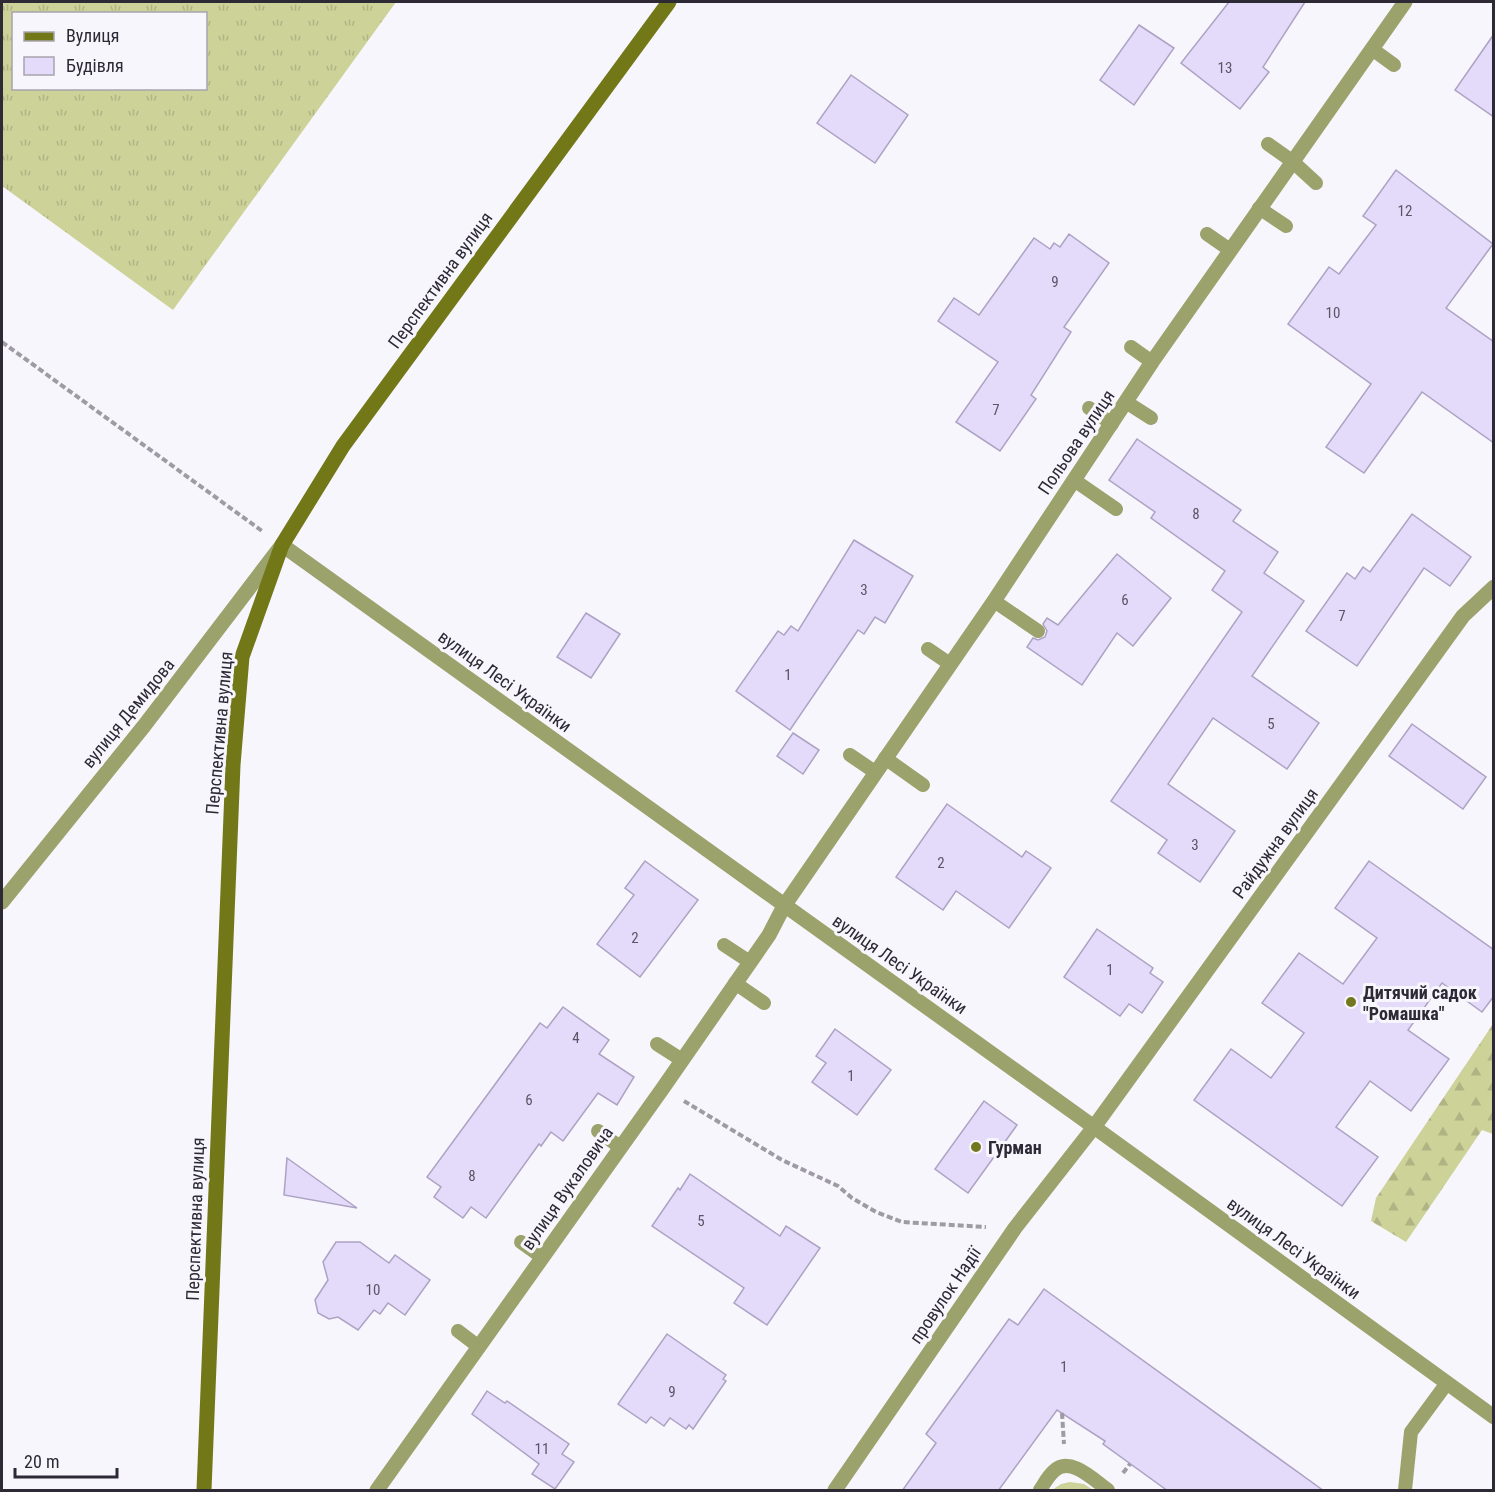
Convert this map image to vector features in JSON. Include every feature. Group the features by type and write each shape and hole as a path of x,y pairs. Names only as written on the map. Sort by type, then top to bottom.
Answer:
{"street":[{"name":"Перспективна вулиця","path":"204,1491 233,765 242,657 282,545 343,446 669,2"},
{"name":"Польова вулиця","path":"783,906 994,601 1152,362 1405,2"},
{"name":"вулиця Демидова","path":"2,902 144,726 282,545"},
{"name":"вулиця Лесі Українки","path":"282,545 1494,1417"},
{"name":"Райдужна вулиця","path":"1094,1127 1463,616 1494,587"},
{"name":"вулиця Вукаловича","path":"377,1491 663,1088 769,934 783,906"},
{"name":"провулок Надії","path":"835,1491 1015,1228 1094,1127"}],"lane":[{"path":"1372,49 1394,65"},
{"path":"1268,144 1292,161 1316,183"},
{"path":"1259,208 1286,226"},
{"path":"1207,234 1230,250"},
{"path":"1131,347 1152,362"},
{"path":"1126,402 1151,418"},
{"path":"1089,408 1112,424"},
{"path":"1074,480 1116,509"},
{"path":"994,601 1038,631"},
{"path":"928,648 950,664"},
{"path":"850,755 875,772"},
{"path":"885,758 923,785"},
{"path":"724,945 750,962"},
{"path":"735,983 764,1003"},
{"path":"657,1044 682,1060"},
{"path":"598,1131 620,1147"},
{"path":"521,1242 542,1257"},
{"path":"458,1331 479,1347"},
{"path":"1405,1491 1411,1432 1447,1383"},
{"path":"1040,1491 1055,1469 1066,1466 1076,1467 1108,1491"}],"path":[{"path":"2,342 282,545"},
{"path":"663,1088 782,1160 838,1186 852,1198 876,1212 902,1222 1015,1228"}],"green space":[{"path":"2,2 396,2 173,310 2,186"},
{"path":"1493,1024 1493,1134 1482,1130 1406,1242 1371,1221 1376,1198"},
{"path":"1070,1482 1084,1484 1093,1490 1052,1490 1061,1484"}],"building":[{"path":"1229,2 1305,2 1263,67 1269,72 1240,109 1181,63"},
{"path":"1139,25 1174,48 1134,105 1100,80"},
{"path":"1494,34 1494,117 1455,90"},
{"path":"851,75 908,115 875,163 817,123"},
{"path":"1396,170 1493,244 1446,308 1494,342 1494,443 1422,392 1364,473 1326,447 1371,384 1288,324 1329,267 1339,274 1376,225 1363,216"},
{"path":"1069,234 1109,263 1064,327 1071,332 1031,395 1036,399 1000,451 956,422 998,362 938,321 954,298 979,315 1034,238 1050,249 1054,243 1060,247"},
{"path":"1137,439 1241,510 1233,521 1278,552 1264,573 1304,601 1252,676 1319,723 1287,769 1213,718 1168,784 1235,831 1200,882 1158,853 1167,840 1111,801 1242,612 1212,590 1225,571 1151,518 1155,512 1109,480"},
{"path":"1412,514 1471,557 1450,586 1424,568 1357,666 1306,631 1347,573 1355,579 1363,567 1370,572"},
{"path":"854,540 913,576 885,623 875,617 864,634 858,630 790,730 736,691 778,631 784,635 791,626 798,631"},
{"path":"1117,554 1171,598 1133,646 1117,633 1082,685 1027,647 1033,638 1038,640 1045,637 1047,631 1043,624 1047,618 1058,625"},
{"path":"586,613 620,634 591,678 557,657"},
{"path":"1412,724 1486,777 1463,809 1389,756"},
{"path":"793,733 819,750 803,774 777,756"},
{"path":"947,804 1022,857 1026,851 1051,868 1009,928 956,891 943,910 896,877"},
{"path":"645,861 698,900 640,977 597,944 634,895 625,888"},
{"path":"1369,861 1494,950 1494,996 1482,1012 1442,983 1408,1030 1449,1059 1411,1111 1370,1081 1336,1127 1378,1157 1342,1206 1194,1100 1231,1049 1271,1078 1304,1033 1262,1003 1299,953 1343,984 1377,938 1335,908"},
{"path":"1097,929 1153,968 1150,973 1163,982 1142,1013 1129,1004 1120,1016 1064,977"},
{"path":"563,1007 609,1040 599,1054 634,1077 617,1105 598,1093 563,1141 551,1132 541,1146 539,1144 486,1218 471,1207 463,1218 434,1197 441,1187 427,1177 540,1023 547,1028"},
{"path":"835,1029 891,1070 857,1115 812,1082 826,1063 816,1056"},
{"name":"Гурман","path":"984,1101 1017,1125 968,1193 935,1169"},
{"path":"287,1158 357,1208 284,1195"},
{"path":"690,1174 780,1236 786,1226 820,1248 767,1325 734,1303 744,1288 652,1226"},
{"path":"336,1242 360,1242 389,1263 395,1255 430,1280 405,1315 388,1303 380,1314 374,1310 358,1330 338,1317 329,1319 318,1313 315,1300 328,1280 323,1262"},
{"path":"1044,1289 1324,1491 1168,1491 1103,1444 1105,1441 1057,1410 998,1491 902,1491 936,1443 926,1434 1009,1319 1018,1325"},
{"path":"667,1334 726,1375 723,1379 726,1381 693,1429 689,1425 686,1429 670,1418 664,1426 651,1417 646,1423 618,1404"},
{"path":"487,1391 505,1403 507,1401 569,1444 562,1454 574,1462 555,1489 532,1474 539,1464 472,1414"}],"place":[{"name":"Дитячий садок \"Ромашка\"","path":"1351,1002"},
{"name":"Гурман","path":"976,1147"}]}
